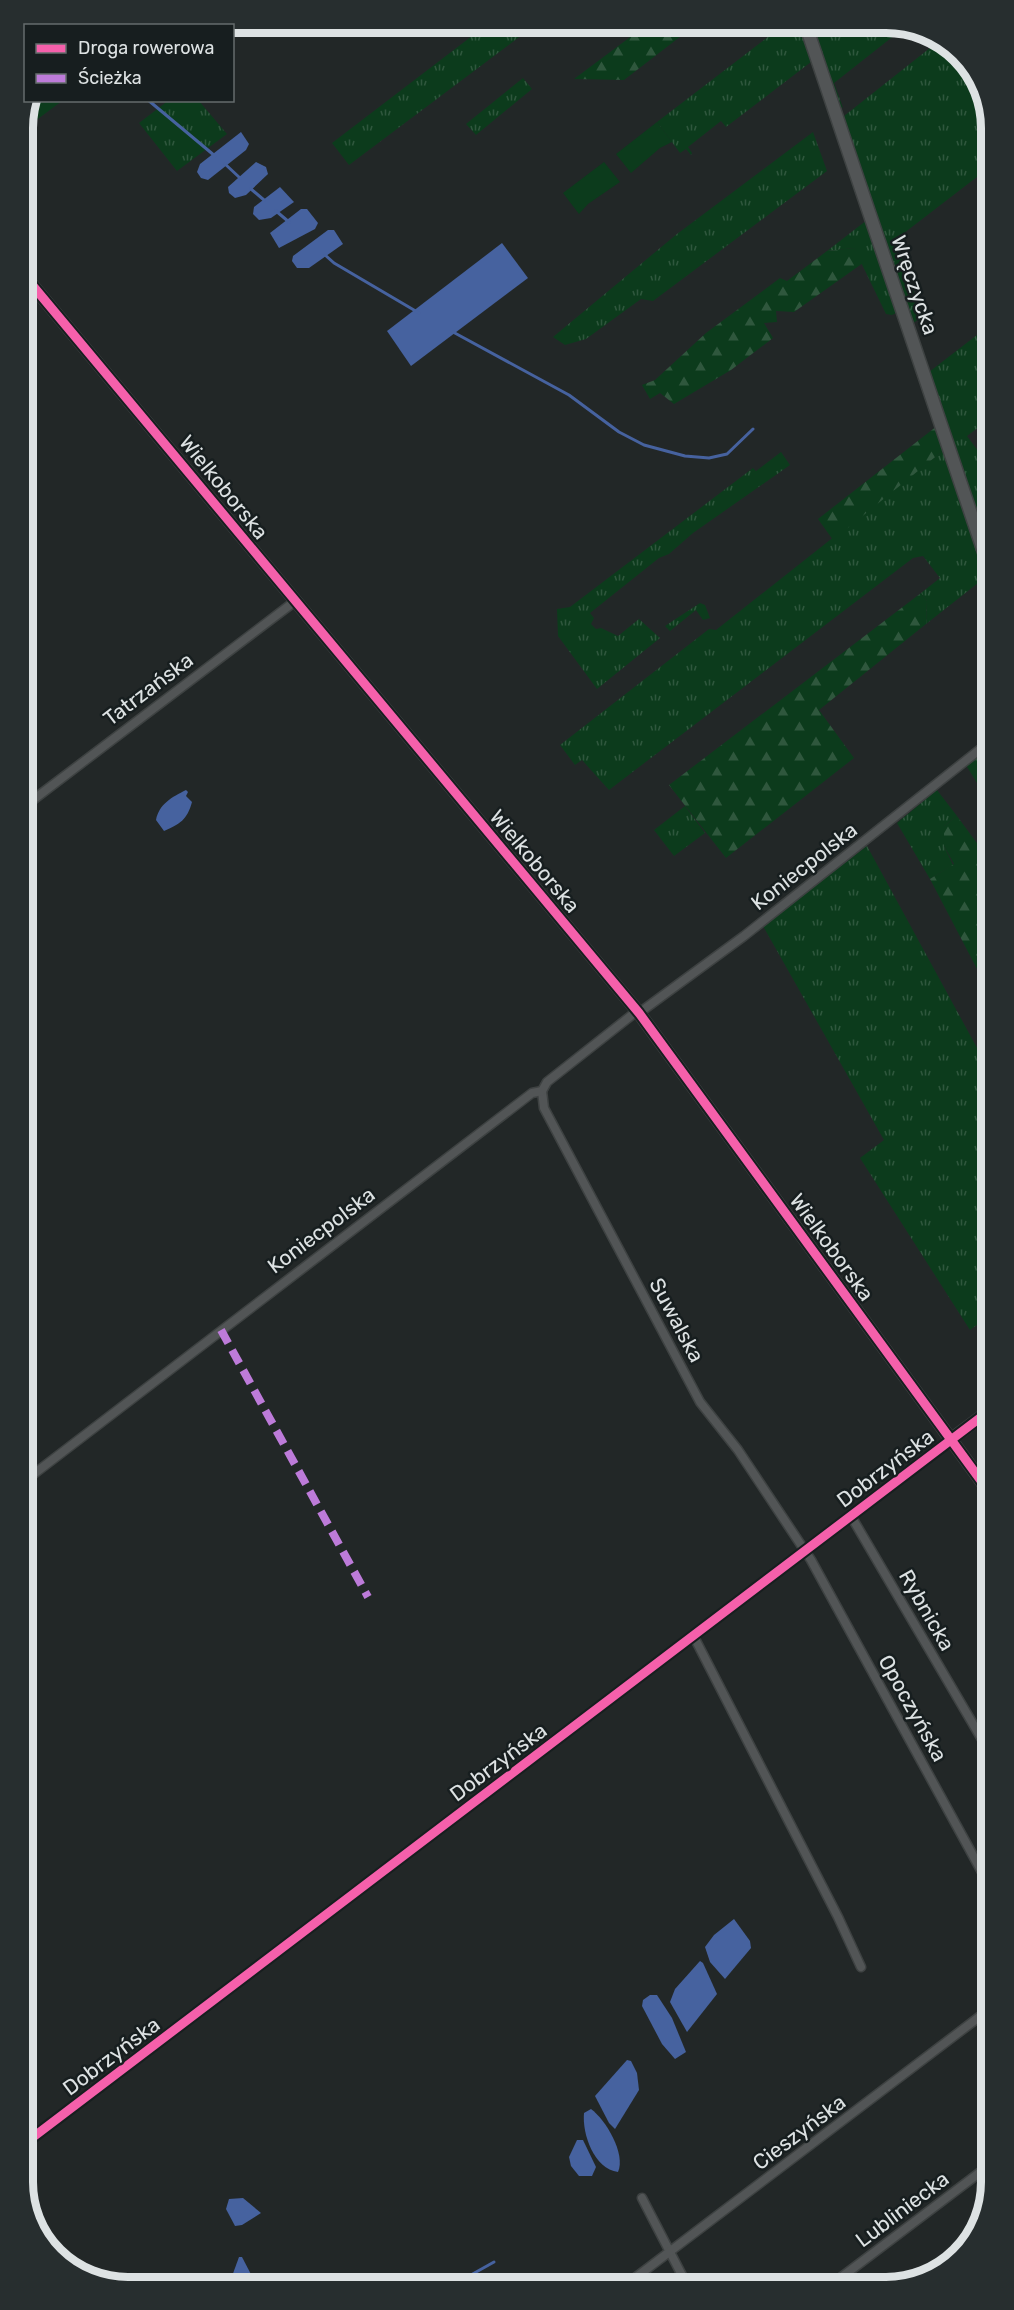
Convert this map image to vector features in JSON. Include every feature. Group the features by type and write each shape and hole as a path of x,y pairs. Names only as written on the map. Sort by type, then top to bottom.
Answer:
{"main road":[{"name":"Wręczycka","path":"808,33 981,543"}],"street":[{"name":"Wielkoborska","path":"33,286 638,1012 981,1481"},
{"name":"Tatrzańska","path":"33,799 294,602"},
{"name":"Koniecpolska","path":"33,1475 532,1093 542,1091 547,1082 638,1012 744,936 981,749"},
{"name":"Suwalska","path":"542,1091 544,1108 700,1402 738,1450 804,1552"},
{"name":"Dobrzyńska","path":"33,2137 981,1417"},
{"name":"Rybnicka","path":"851,1516 981,1738"},
{"name":"Opoczyńska","path":"804,1552 981,1865"},
{"path":"693,1635 838,1917 861,1967"},
{"name":"Cieszyńska","path":"637,2277 981,2016"},
{"name":"Lubliniecka","path":"842,2277 981,2172"},
{"path":"642,2198 683,2277"}],"green space":[{"path":"476,33 525,33 349,165 332,143"},
{"path":"636,33 685,33 624,80 574,79"},
{"path":"773,33 803,33 811,62 726,127 721,121 688,147 691,155 686,149 680,153 657,122"},
{"path":"813,33 897,34 834,83 843,108 838,105"},
{"path":"933,46 953,61 965,75 976,97 981,128 981,174 895,240 923,316 912,324 844,116"},
{"path":"523,78 532,89 476,135 466,124"},
{"path":"36,102 61,102 33,123"},
{"path":"166,102 200,102 227,134 177,171 139,123"},
{"path":"657,122 672,142 660,148 631,173 616,154"},
{"path":"813,132 827,171 653,301 641,299 586,339 565,345 553,337 677,234"},
{"path":"604,162 620,182 588,204 579,214 563,193"},
{"path":"867,220 898,312 892,315 886,314 854,248 827,251"},
{"path":"854,248 863,263 794,312 776,311 777,322 764,323 773,338 731,370 674,404 660,393 650,399 642,385 655,380 706,333 780,278 787,281 827,251"},
{"path":"981,332 981,426 967,436 981,455 981,525 929,372"},
{"path":"937,426 945,449 833,540 818,519"},
{"path":"945,449 981,558 981,581 926,624 927,601 921,593 940,578 923,556 913,558 609,790 582,760 575,765 560,745 709,629 716,630"},
{"path":"781,452 790,465 693,533 669,554 659,558 590,613 594,618 591,624 596,629 601,628 618,636 639,619 660,638 597,689 558,636 557,609 570,607 753,468 756,471"},
{"path":"921,593 927,601 926,624 819,710 854,758 726,858 669,785"},
{"path":"700,603 705,605 710,618 703,620 696,610 670,631 665,626"},
{"path":"981,754 981,790 966,765"},
{"path":"937,790 957,816 944,826 944,846 953,865 930,879 897,823"},
{"path":"685,806 705,833 674,856 654,830"},
{"path":"957,816 981,849 981,977 930,879 954,864 944,846 944,826"},
{"path":"867,846 981,1055 981,1322 970,1330 860,1158 884,1140 763,926"}],"water":[{"path":"241,132 249,144 246,150 208,180 201,178 197,172 200,164"},
{"path":"256,162 266,167 268,174 246,195 235,198 229,193 228,187"},
{"path":"280,187 294,202 271,218 259,220 253,214 254,207"},
{"path":"301,209 307,209 318,223 315,229 279,248 270,233"},
{"path":"328,230 334,230 343,244 309,268 297,268 292,261 293,256"},
{"path":"502,243 528,278 411,366 387,331"},
{"path":"186,790 188,792 186,796 192,802 188,813 179,823 164,831 156,820 160,810 171,798"},
{"path":"734,1919 750,1941 751,1948 725,1979 710,1962 705,1947 714,1935"},
{"path":"700,1961 717,1994 687,2032 670,2002 675,1989"},
{"path":"650,1995 657,1995 672,2018 686,2052 675,2059 662,2044 642,2006 643,2000"},
{"path":"627,2060 631,2061 637,2073 639,2090 615,2129 609,2123 595,2096"},
{"path":"591,2109 603,2121 617,2147 620,2165 618,2172 602,2164 591,2149 585,2131 584,2113"},
{"path":"577,2140 583,2140 596,2167 592,2176 579,2176 571,2166 569,2157"},
{"path":"243,2198 261,2213 242,2225 235,2226 226,2209 229,2199"},
{"path":"239,2257 242,2257 252,2277 232,2277"}],"waterway":[{"path":"150,102 215,156"},
{"path":"225,164 240,178"},
{"path":"251,189 264,200"},
{"path":"276,211 289,222"},
{"path":"325,255 334,263 419,313"},
{"path":"453,332 569,395 619,432 644,445 685,456 709,458 727,454 753,429"},
{"path":"467,2277 494,2262"}],"marked path":[{"path":"221,1330 368,1597"}],"cycle path":[{"path":"33,286 639,1013 981,1481"},
{"path":"33,2137 981,1417"}]}
